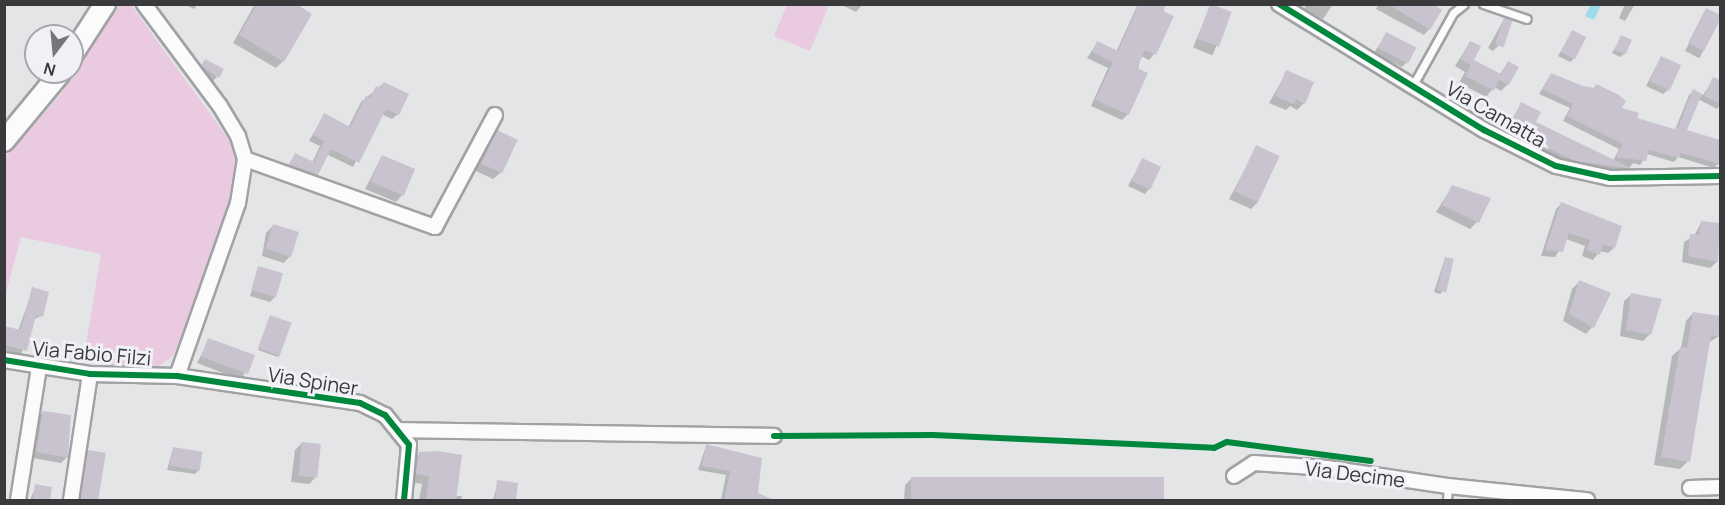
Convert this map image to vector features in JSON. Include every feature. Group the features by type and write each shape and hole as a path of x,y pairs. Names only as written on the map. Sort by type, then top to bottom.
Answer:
{"main road":[{"path":"84,36 105,4"},
{"path":"4,141 51,84"}],"street":[{"name":"Via Fabio Filzi","path":"4,360 39,368 90,374 177,376 238,203 245,159 238,136 220,106 144,4"},
{"name":"Via Camatta","path":"1279,4 1413,84 1484,130 1556,166 1611,178 1720,176"},
{"path":"245,159 435,227 495,116"},
{"path":"18,501 39,368"},
{"path":"71,501 90,374"},
{"name":"Via Spiner","path":"177,376 360,403 385,415 400,430"},
{"path":"400,430 774,436"},
{"path":"400,430 409,445 404,501"},
{"name":"Via Decime","path":"1234,476 1254,463 1327,468 1448,494 1587,501"},
{"path":"1690,488 1720,487"}],"lane":[{"path":"1413,84 1453,13 1464,4"},
{"path":"1483,4 1527,19"}],"shaded area":[{"path":"116,5 131,5 229,140 238,162 232,195 182,336 172,357 156,368 83,363 101,254 21,237 5,296 5,157 67,84 84,84 84,57"},
{"path":"787,5 829,5 810,51 774,36"}],"water":[{"path":"1591,4 1601,5 1594,20 1585,16"}],"building":[{"path":"257,4 296,4 312,14 284,62 239,35"},
{"path":"1139,4 1166,4 1163,11 1174,16 1156,55 1145,50 1137,68 1148,73 1129,115 1095,100 1113,62 1092,52 1097,41 1118,51"},
{"path":"1210,4 1232,12 1219,47 1197,39"},
{"path":"1388,4 1433,4 1442,10 1430,30"},
{"path":"1706,8 1720,15 1720,20 1704,51 1688,43"},
{"path":"1504,17 1513,20 1504,47 1495,45"},
{"path":"1572,30 1586,37 1575,60 1561,52"},
{"path":"1386,32 1416,47 1408,63 1378,48"},
{"path":"1621,35 1632,40 1625,54 1614,50"},
{"path":"1470,41 1481,46 1474,60 1501,74 1508,61 1519,67 1509,85 1499,80 1494,91 1465,76 1471,65 1460,59"},
{"path":"1661,56 1681,65 1670,91 1650,82"},
{"path":"205,59 224,69 219,78 201,66"},
{"path":"1286,70 1314,82 1305,104 1296,99 1294,104 1275,96"},
{"path":"1551,73 1583,86 1594,88 1596,84 1619,95 1626,101 1622,108 1639,113 1637,118 1674,129 1678,128 1693,89 1702,94 1687,130 1720,140 1720,164 1681,153 1679,158 1649,150 1646,161 1616,157 1623,144 1567,116 1573,104 1543,89"},
{"path":"1713,77 1720,80 1720,104 1704,96"},
{"path":"384,82 409,94 399,115 386,109 359,163 331,149 318,175 289,165 295,153 314,162 324,141 313,135 324,113 350,127 366,96 370,98 376,86 381,88"},
{"path":"1521,102 1541,112 1536,122 1633,169 1575,161 1537,143 1541,135 1512,121"},
{"path":"497,130 518,140 502,173 481,164"},
{"path":"1256,145 1280,156 1258,202 1234,191"},
{"path":"382,155 415,169 404,196 371,182"},
{"path":"1142,158 1161,167 1150,190 1131,181"},
{"path":"1452,185 1491,198 1479,223 1442,205"},
{"path":"1561,202 1622,226 1615,248 1603,244 1600,255 1587,250 1590,240 1569,233 1563,252 1545,250"},
{"path":"1701,221 1720,223 1718,262 1688,256 1690,234 1699,235"},
{"path":"273,224 299,232 291,257 265,249"},
{"path":"1445,257 1454,259 1446,292 1437,290"},
{"path":"258,266 283,273 276,297 251,290"},
{"path":"1579,280 1611,293 1594,328 1569,314"},
{"path":"32,287 49,292 43,317 36,315 27,351 4,345 4,326 21,330"},
{"path":"1631,293 1662,299 1651,335 1626,330"},
{"path":"1693,312 1720,316 1720,337 1711,335 1690,462 1661,457 1680,347 1687,348"},
{"path":"270,315 292,323 280,356 258,348"},
{"path":"208,338 255,355 248,374 201,357"},
{"path":"43,411 71,415 68,458 36,452"},
{"path":"302,442 321,444 317,478 298,476"},
{"path":"706,444 762,458 758,493 776,501 724,501 730,471 702,466"},
{"path":"173,447 203,452 200,470 170,466"},
{"path":"88,450 106,453 98,500 80,500"},
{"path":"437,451 462,455 456,501 426,501 429,476 416,474 419,452"},
{"path":"911,477 1164,477 1164,500 911,500"},
{"path":"497,480 518,483 516,501 495,501"},
{"path":"35,484 52,487 50,501 33,501"}],"cycle path":[{"path":"1279,4 1484,130 1556,166 1610,178 1720,176"},
{"path":"4,360 90,374 177,376 360,403 385,415 409,445 404,500"},
{"path":"774,436 933,435 1214,448 1227,442 1371,461"}]}
